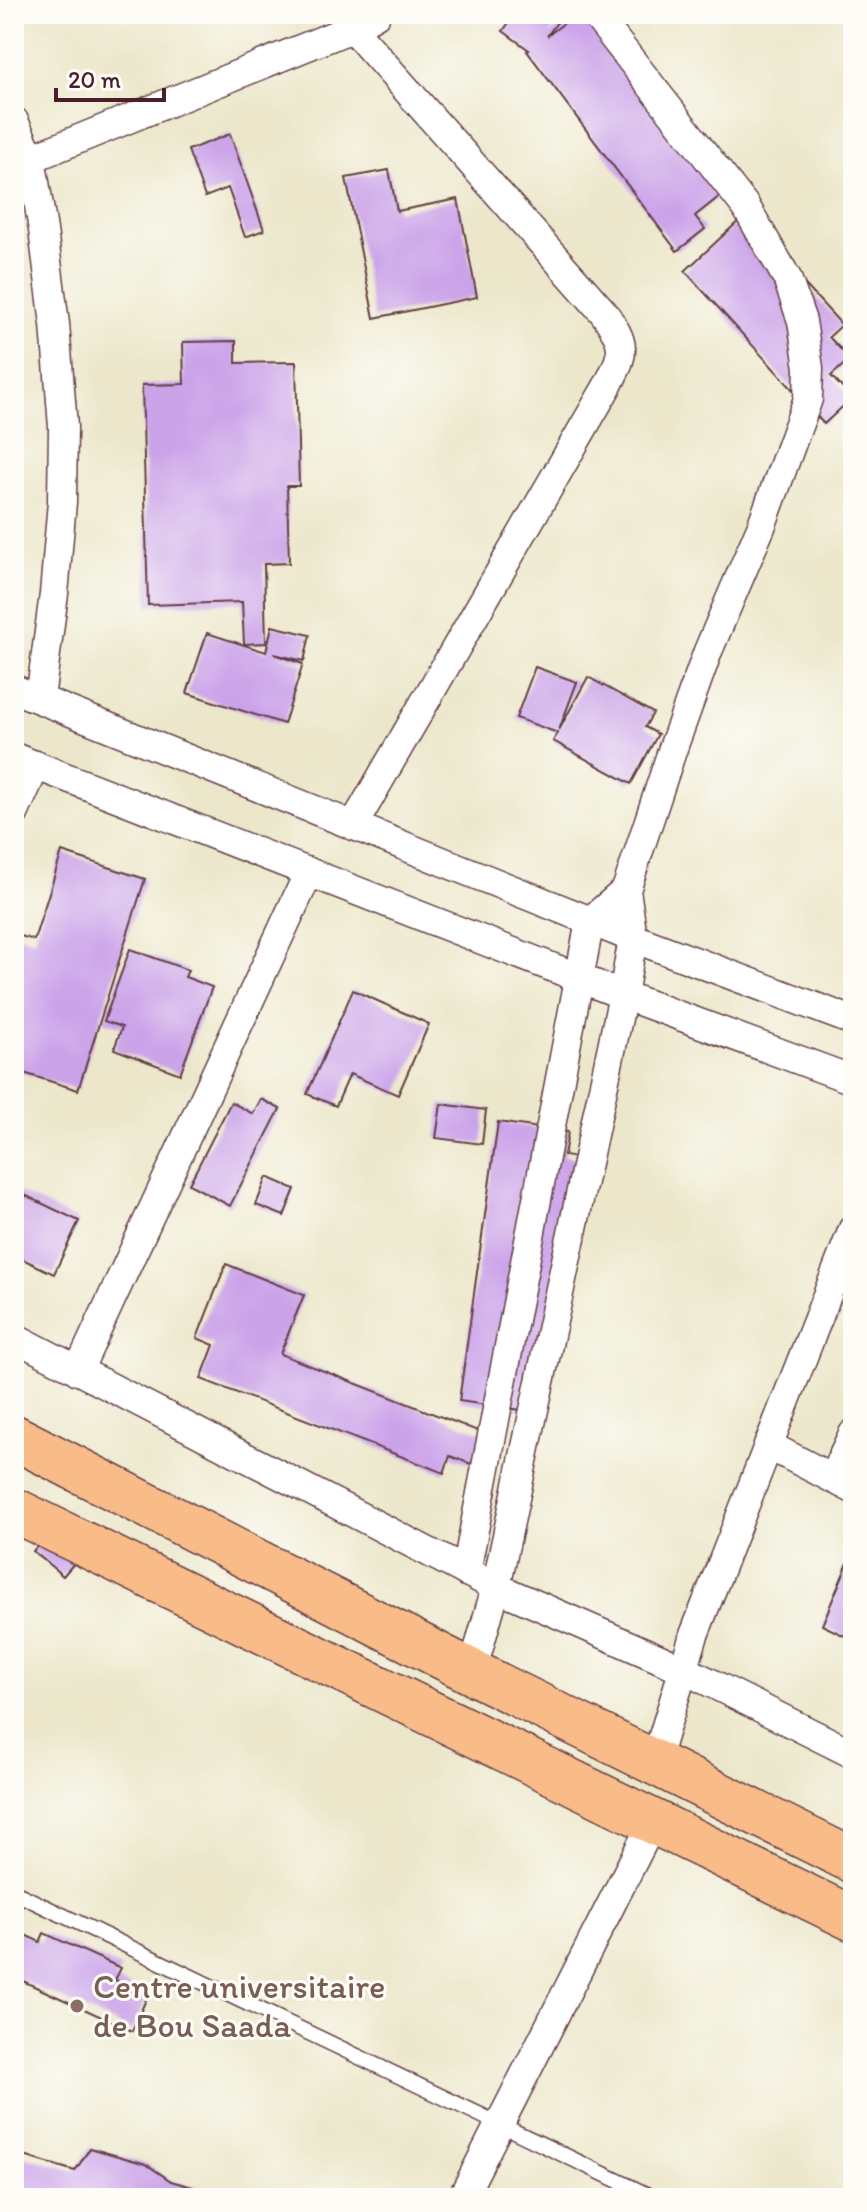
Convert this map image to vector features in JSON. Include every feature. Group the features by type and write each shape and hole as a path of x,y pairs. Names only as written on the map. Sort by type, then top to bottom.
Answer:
{"highway":[{"path":"14,1437 472,1672 853,1861"},
{"path":"14,1510 853,1919"}],"street":[{"path":"472,1672 496,1587 623,995 633,938 626,890 708,651 761,527 808,399 809,368 802,321 787,278 746,207 595,14"},
{"path":"22,162 358,19 617,331 622,349 621,361 353,826"},
{"path":"14,121 22,162 43,230 55,324 63,427 62,502 54,594 27,694 590,921 853,1021"},
{"path":"14,814 25,761 623,995 853,1080"},
{"path":"78,1371 309,872"},
{"path":"466,1572 590,921 626,890"},
{"path":"655,1762 683,1669 853,1229"},
{"path":"14,1337 496,1587 683,1669 853,1754"},
{"path":"768,1445 843,1484 853,1434"},
{"path":"462,2198 654,1820"}],"lane":[{"path":"14,1892 654,2198"}],"building":[{"path":"515,14 563,14 547,36 576,14 601,14 725,192 695,216 705,229 677,251 529,50 503,31"},
{"path":"230,134 264,230 245,237 228,188 205,197 188,150"},
{"path":"389,170 397,211 458,199 477,297 374,318 346,178"},
{"path":"743,217 842,325 829,337 850,359 831,376 852,398 824,424 685,271"},
{"path":"236,341 236,363 296,362 299,486 287,486 289,563 264,564 266,643 244,644 242,602 148,605 142,385 184,384 183,342"},
{"path":"272,626 310,635 304,661 274,654 303,664 284,724 187,693 207,633 266,652"},
{"path":"535,667 577,682 559,730 588,677 653,713 645,727 658,734 631,784 553,741 558,733 516,718"},
{"path":"62,852 145,879 78,1090 14,1070 14,934 34,940"},
{"path":"130,949 188,970 185,977 212,987 180,1074 114,1049 122,1027 104,1021"},
{"path":"353,990 429,1024 398,1095 350,1074 336,1106 307,1094"},
{"path":"261,1099 280,1109 230,1206 189,1184 231,1102 253,1114"},
{"path":"441,1104 486,1110 482,1144 436,1138"},
{"path":"498,1122 568,1132 564,1156 585,1159 552,1391 524,1387 521,1410 459,1401"},
{"path":"267,1177 295,1189 284,1216 256,1205"},
{"path":"14,1190 79,1221 54,1274 14,1255"},
{"path":"226,1264 304,1295 280,1354 483,1433 471,1464 450,1456 444,1473 201,1379 214,1345 197,1338"},
{"path":"46,1535 76,1561 63,1576 33,1551"},
{"path":"853,1551 853,1640 822,1625"},
{"path":"14,1930 40,1942 44,1933 121,1968 115,1980 148,1995 132,2031 14,1977"},
{"path":"90,2148 146,2164 171,2181 220,2198 14,2198 14,2182 24,2156 75,2171"}],"place":[{"name":"Centre universitaire de Bou Saada","path":"77,2006"}]}
